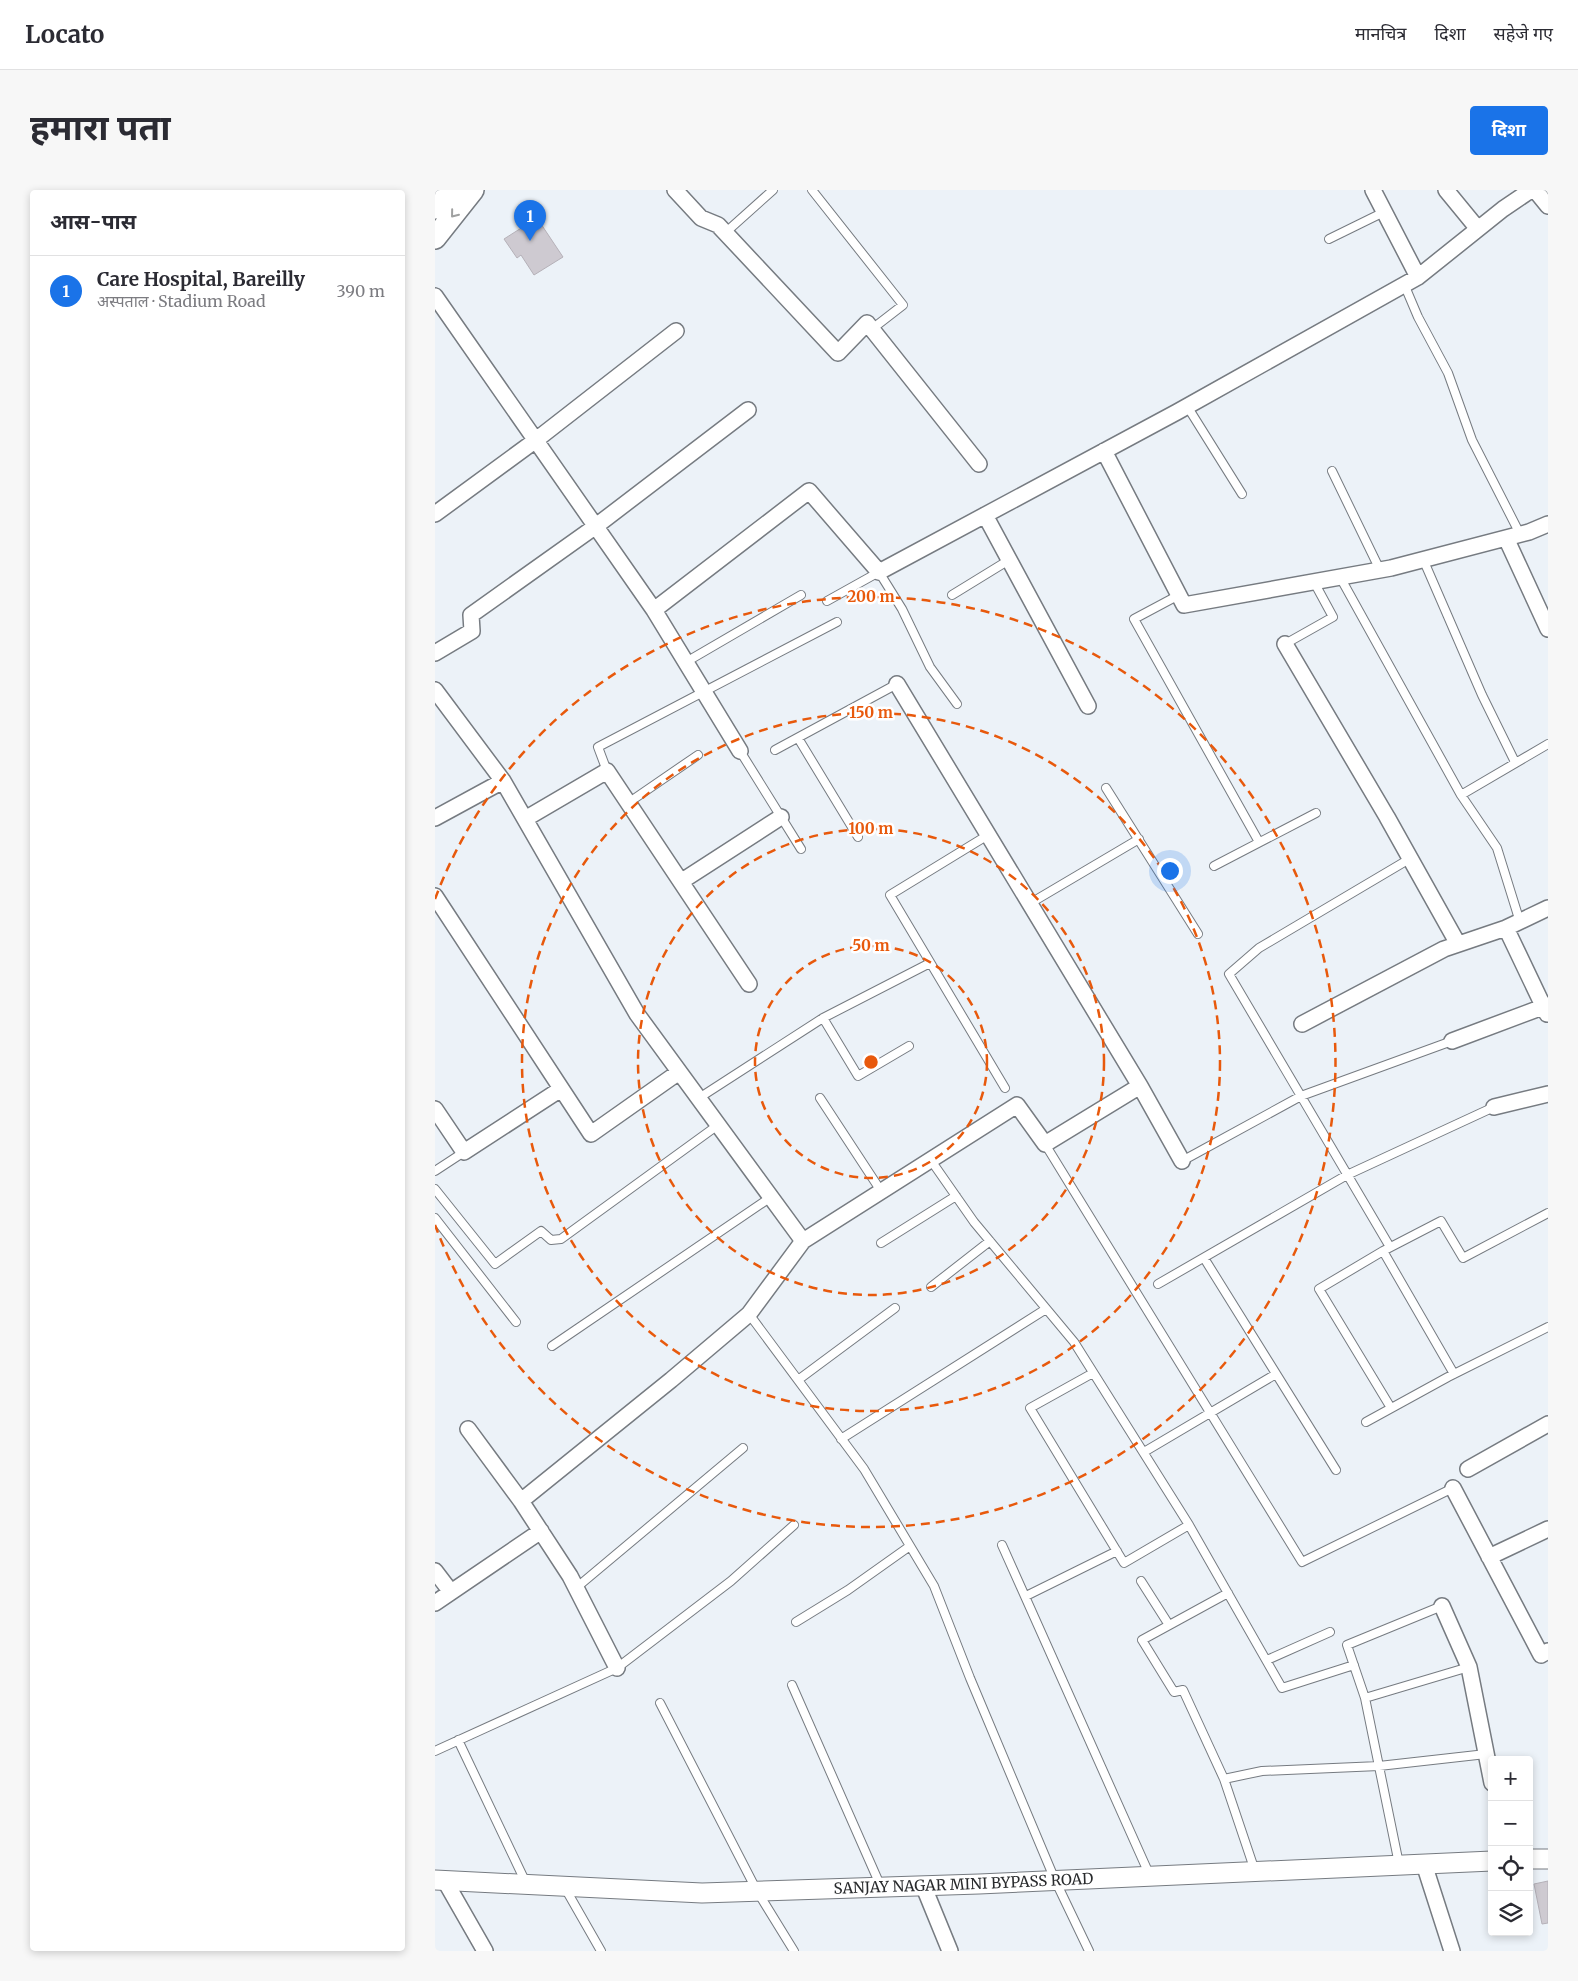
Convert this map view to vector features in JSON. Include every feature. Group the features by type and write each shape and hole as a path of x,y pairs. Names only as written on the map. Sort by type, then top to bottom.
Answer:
{"main road":[{"path":"435,208 449,190"},
{"path":"435,238 473,190"}],"street":[{"path":"675,190 701,218 718,225 838,353 867,322 979,464"},
{"path":"1373,190 1418,277"},
{"path":"1446,190 1478,229"},
{"path":"654,610 809,491 879,572 1187,406 1418,277 1478,229 1509,196 1531,190"},
{"path":"1535,190 1548,206"},
{"path":"435,296 654,610 740,751"},
{"path":"435,514 536,440 677,331"},
{"path":"435,653 472,631 471,615 595,526 748,410"},
{"path":"1104,451 1184,605 1380,570 1513,536 1548,524"},
{"path":"985,515 1088,706"},
{"path":"1513,536 1548,629"},
{"path":"1285,644 1411,858 1458,944"},
{"path":"897,684 1140,1086 1182,1161"},
{"path":"438,698 503,782 637,1014 803,1241"},
{"path":"525,819 607,771 749,984"},
{"path":"435,818 503,782"},
{"path":"681,881 781,817"},
{"path":"435,896 591,1134 679,1072"},
{"path":"1302,1024 1444,949 1513,925 1548,908"},
{"path":"1452,1042 1546,1009 1513,925"},
{"path":"521,1501 671,1380 749,1314 803,1241 1017,1105 1045,1144 1140,1086"},
{"path":"435,1109 464,1152 561,1089"},
{"path":"1494,1107 1548,1094"},
{"path":"1467,1469 1548,1424"},
{"path":"468,1429 541,1531 576,1588 617,1668"},
{"path":"1453,1488 1541,1655 1548,1651"},
{"path":"1489,1557 1548,1529"},
{"path":"435,1603 541,1531"},
{"path":"435,1571 451,1592"},
{"path":"1442,1606 1469,1667 1488,1764"},
{"path":"1533,1859 1548,1859"},
{"name":"SANJAY NAGAR MINI BYPASS ROAD","path":"440,1881 702,1894 1488,1861"},
{"path":"1424,1864 1453,1951"},
{"path":"440,1881 485,1951"},
{"path":"923,1886 950,1951"}],"lane":[{"path":"725,232 773,190"},
{"path":"812,190 903,305 873,329"},
{"path":"1329,239 1384,212"},
{"path":"1404,284 1418,317 1447,373 1472,440 1513,536"},
{"path":"1187,406 1243,494"},
{"path":"1331,471 1380,570"},
{"path":"1423,559 1482,695 1515,762"},
{"path":"952,595 1009,560"},
{"path":"827,601 879,572 902,609 930,666 957,704"},
{"path":"1340,577 1461,795 1497,848 1513,925"},
{"path":"1285,644 1333,617 1315,582"},
{"path":"1179,595 1134,619 1259,842"},
{"path":"686,662 801,596"},
{"path":"607,771 598,747 837,622"},
{"path":"775,750 897,684"},
{"path":"798,738 858,838"},
{"path":"1461,795 1548,744"},
{"path":"740,751 801,849"},
{"path":"628,803 698,755"},
{"path":"1106,788 1198,934"},
{"path":"1214,866 1316,813"},
{"path":"988,835 889,895 1005,1088"},
{"path":"1029,904 1139,839"},
{"path":"1411,858 1259,948 1229,974 1347,1175 1454,1374"},
{"path":"699,1098 823,1018 930,963"},
{"path":"823,1018 858,1076 909,1046"},
{"path":"1182,1161 1301,1096 1452,1042"},
{"path":"820,1098 881,1190"},
{"path":"1158,1284 1347,1175 1494,1107"},
{"path":"435,1189 495,1264 541,1231 551,1240 561,1239 718,1125"},
{"path":"1045,1144 1302,1562 1453,1488"},
{"path":"435,1171 464,1152"},
{"path":"930,1159 990,1240 1074,1342 1189,1525 1282,1688 1354,1665"},
{"path":"881,1243 956,1196"},
{"path":"552,1346 771,1197"},
{"path":"1391,1408 1319,1289 1441,1220 1463,1258 1548,1213"},
{"path":"435,1218 516,1322"},
{"path":"931,1287 990,1240"},
{"path":"1204,1258 1336,1470"},
{"path":"798,1380 895,1308"},
{"path":"841,1439 1046,1309"},
{"path":"749,1314 864,1469 934,1586 970,1678 1055,1880 1089,1951"},
{"path":"1366,1422 1454,1374 1548,1327"},
{"path":"1093,1373 1030,1408 1124,1563 1189,1525"},
{"path":"1144,1452 1276,1374"},
{"path":"576,1588 743,1448"},
{"path":"435,1750 617,1668 731,1582 794,1525"},
{"path":"1002,1545 1150,1876"},
{"path":"796,1622 848,1590 910,1546"},
{"path":"1026,1596 1117,1551"},
{"path":"1141,1581 1169,1625"},
{"path":"1228,1593 1142,1640 1174,1692 1183,1690 1224,1779 1255,1871"},
{"path":"1400,1865 1365,1698 1347,1645 1442,1606"},
{"path":"1267,1660 1330,1632"},
{"path":"1365,1698 1469,1667"},
{"path":"792,1685 881,1887"},
{"path":"660,1703 757,1892 794,1951"},
{"path":"458,1740 527,1885"},
{"path":"1224,1779 1262,1771 1379,1766 1486,1754"},
{"path":"565,1887 601,1951"}],"building":[{"path":"537,218 563,257 534,275 521,255 517,258 504,239"},
{"path":"1548,1881 1548,1923 1542,1924 1534,1884"}],"place":[{"name":"Care Hospital, Bareilly","path":"530,241"}]}
